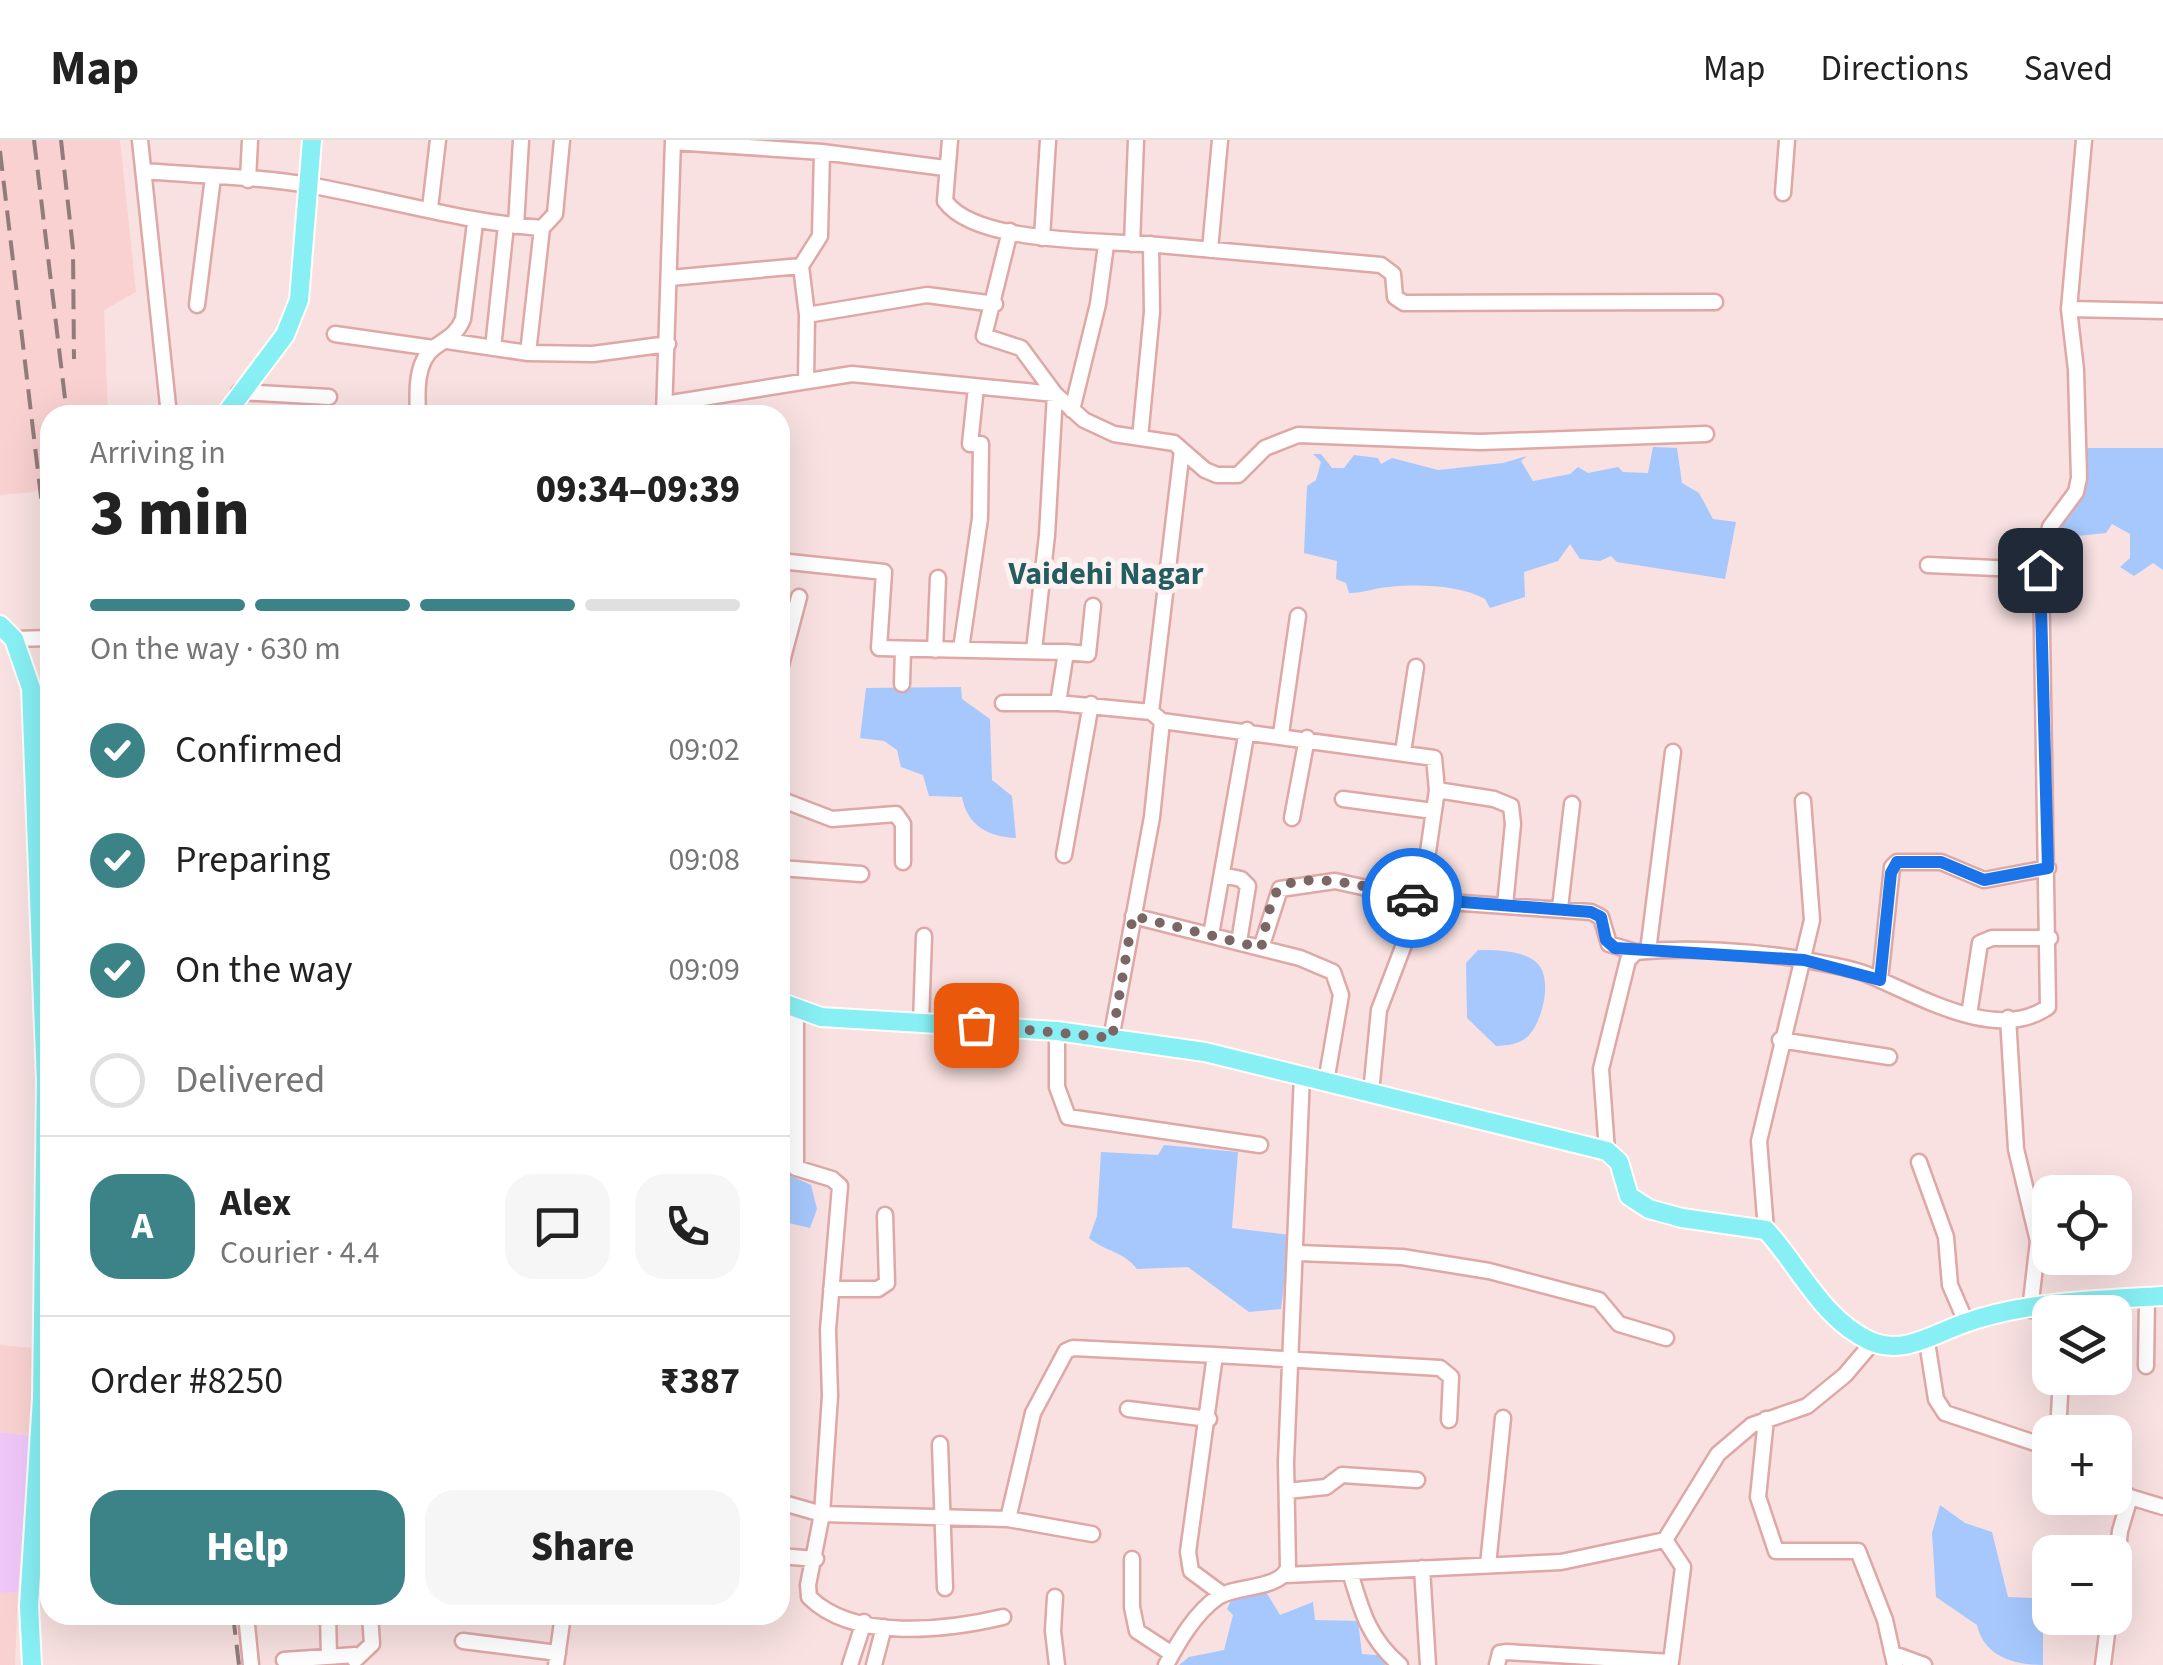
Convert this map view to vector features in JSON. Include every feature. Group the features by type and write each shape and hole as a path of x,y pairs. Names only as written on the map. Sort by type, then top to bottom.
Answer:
{"main road":[{"path":"231,405 292,321 301,280 312,140"},
{"path":"0,625 14,639 31,688 40,913"},
{"path":"790,1007 921,1023 1058,1031 1205,1052 1606,1151 1619,1162 1629,1196 1649,1209 1766,1230 1826,1308 1873,1342 1927,1342 1966,1322 2030,1310"},
{"path":"32,1665 28,1606 40,1428"}],"street":[{"path":"140,140 168,405"},
{"path":"248,180 250,140"},
{"path":"430,208 438,140"},
{"path":"493,348 521,140"},
{"path":"528,353 542,228 555,214 562,140"},
{"path":"950,140 944,168 944,201 953,213 1010,232 1106,245 1150,244 1382,265 1393,274 1395,298 1404,303 1715,302"},
{"path":"1042,238 1048,140"},
{"path":"1132,244 1136,140"},
{"path":"1210,250 1220,140"},
{"path":"1783,193 1787,140"},
{"path":"1261,948 1276,892 1285,886 1345,882 1421,900 1598,913 1609,944 1642,951 1804,960 1880,980 1936,1008 1968,1015 2008,1018 2038,1014 2048,1007 2050,938 2040,570 2044,540 2076,492 2078,478 2076,370 2069,309 2084,140"},
{"path":"665,405 673,141 822,152 944,168"},
{"path":"806,381 801,266 820,236 822,152"},
{"path":"144,171 308,185 430,208 475,223 542,228"},
{"path":"197,304 213,177"},
{"path":"419,405 421,370 464,319 475,223"},
{"path":"1010,232 984,336 1021,348 1055,394 1098,428 1174,443 1205,470 1229,477 1238,475 1265,448 1298,436 1480,442 1706,434"},
{"path":"1140,438 1152,312 1150,244"},
{"path":"1072,410 1098,304 1106,245"},
{"path":"670,278 801,266"},
{"path":"806,316 928,295 995,304"},
{"path":"2069,309 2163,311"},
{"path":"336,334 528,353 593,354 668,344"},
{"path":"689,405 852,374 1055,394"},
{"path":"962,650 980,518 982,444 970,444 976,387"},
{"path":"239,392 328,397"},
{"path":"1034,650 1047,535 1055,394"},
{"path":"1112,1038 1152,816 1156,717 1182,450"},
{"path":"790,562 884,572 879,648 1088,654 1093,606"},
{"path":"1928,565 2040,570"},
{"path":"935,650 938,578"},
{"path":"790,632 799,598"},
{"path":"1281,734 1298,616"},
{"path":"14,639 40,638"},
{"path":"902,684 903,649"},
{"path":"1058,703 1066,652"},
{"path":"1403,752 1416,668"},
{"path":"1004,703 1092,704 1434,758 1437,790 1421,900 1379,1010 1372,1093"},
{"path":"1064,855 1092,704"},
{"path":"1211,936 1247,730"},
{"path":"1292,818 1307,738"},
{"path":"1606,1151 1602,1069 1628,960 1642,951 1673,752"},
{"path":"1437,790 1494,799 1511,806 1514,824 1505,905"},
{"path":"1343,799 1433,811"},
{"path":"1766,1230 1758,1152 1780,1040 1812,920 1803,801"},
{"path":"790,804 832,819 896,814 903,824 902,862"},
{"path":"1560,908 1572,804"},
{"path":"1880,980 1891,873 1897,862 1941,862 1984,880 2048,868"},
{"path":"790,869 861,874"},
{"path":"1222,875 1241,879 1248,886 1238,942"},
{"path":"1133,916 1323,966 1339,979 1326,1082"},
{"path":"921,1023 924,936"},
{"path":"1968,1015 1980,943 1992,938 2050,938"},
{"path":"2008,1018 2016,1149 2038,1241 2030,1310"},
{"path":"1058,1031 1057,1087 1068,1117 1260,1145"},
{"path":"1780,1040 1889,1056"},
{"path":"790,1047 796,1168 832,1178 840,1186 822,1514 809,1598 884,1627 949,1630 1003,1617"},
{"path":"1286,1575 1302,1075"},
{"path":"1919,1162 1946,1238 1950,1285 1966,1322"},
{"path":"832,1289 869,1290 887,1283 885,1214"},
{"path":"1298,1253 1402,1257 1489,1271 1599,1300 1618,1324 1666,1338"},
{"path":"2146,1366 2155,1296"},
{"path":"1132,1559 1132,1608 1137,1631 1169,1660 1180,1638 1222,1594 1286,1575 1561,1562 1664,1540 1678,1525 1718,1454 1766,1419 1807,1406 1845,1375 1873,1342"},
{"path":"1927,1342 1936,1399 1945,1413 2032,1442"},
{"path":"1008,1519 1033,1413 1066,1352 1074,1348 1440,1368 1451,1377 1449,1420"},
{"path":"1215,1355 1189,1565 1222,1594"},
{"path":"1128,1409 1209,1418"},
{"path":"1488,1565 1503,1418"},
{"path":"1766,1419 1758,1497 1776,1550 1858,1551 1895,1659 1924,1665"},
{"path":"940,1444 946,1516 945,1588"},
{"path":"1286,1491 1326,1487 1342,1475 1417,1480"},
{"path":"2132,1497 2163,1507"},
{"path":"790,1505 822,1514 1008,1519 1092,1534"},
{"path":"1498,1665 1500,1653 1508,1652 1600,1662 1658,1664 1674,1658 1683,1566 1664,1540"},
{"path":"790,1557 816,1560"},
{"path":"1422,1568 1428,1665"},
{"path":"1350,1572 1357,1606 1370,1632 1400,1665"},
{"path":"1056,1597 1052,1631 1057,1665"},
{"path":"850,1665 864,1622"},
{"path":"247,1625 251,1665"},
{"path":"328,1625 329,1657"},
{"path":"284,1660 355,1660 372,1644 371,1625"},
{"path":"464,1641 557,1659 562,1625"},
{"path":"874,1665 884,1627"},
{"path":"2103,1665 2106,1635"}],"shaded area":[{"path":"0,140 120,140 136,292 104,310 108,405 40,405 40,488 34,492 0,495"},
{"path":"0,1345 32,1348 35,1397 30,1436 0,1432"},
{"path":"0,1432 30,1436 18,1592 0,1593"},
{"path":"18,1592 15,1665 0,1665 0,1593"}],"water":[{"path":"1653,447 1677,448 1682,483 1699,493 1713,519 1736,522 1725,579 1617,562 1611,556 1600,561 1580,559 1570,544 1558,561 1524,572 1525,597 1490,608 1485,599 1475,594 1439,587 1401,586 1349,593 1346,583 1336,579 1337,561 1304,553 1307,486 1316,480 1321,462 1313,454 1321,454 1332,468 1344,468 1354,455 1378,458 1381,464 1392,458 1438,470 1503,463 1527,456 1521,461 1533,481 1570,474 1578,467 1588,473 1618,467 1623,472 1648,473"},
{"path":"2163,448 2163,570 2153,563 2134,576 2120,567 2130,558 2130,534 2112,524 2106,533 2058,538 2061,520 2073,509 2084,451"},
{"path":"961,687 962,699 990,719 992,780 1012,796 1016,838 980,828 962,797 929,796 923,775 901,767 897,750 884,741 860,738 866,688"},
{"path":"1478,950 1526,956 1542,971 1545,991 1541,1013 1532,1032 1519,1042 1496,1046 1467,1018 1466,963"},
{"path":"1164,1145 1238,1152 1232,1228 1290,1235 1281,1309 1249,1312 1188,1267 1137,1269 1089,1238 1097,1216 1101,1152 1158,1155"},
{"path":"790,1176 811,1185 817,1209 810,1228 790,1223"},
{"path":"1940,1505 1965,1523 1992,1532 2008,1597 2032,1598 2032,1635 2043,1635 2043,1665 2012,1661 1994,1652 1986,1645 1977,1625 1936,1597 1932,1533"},
{"path":"1265,1590 1280,1615 1313,1602 1315,1620 1358,1621 1362,1654 1386,1656 1385,1665 1179,1665 1189,1657 1224,1650 1233,1615 1227,1609 1235,1592"}],"railway":[{"path":"34,140 66,405"},
{"path":"61,140 73,249 74,359"},
{"path":"0,151 40,489"},
{"path":"234,1625 239,1665"}],"way so far":[{"path":"976,1025 1112,1038 1133,916 1261,948 1276,892 1285,886 1345,882 1412,898"}],"district":[{"name":"Vaidehi Nagar","path":"1106,573"}],"route":[{"path":"1412,898 1598,913 1606,940 1615,948 1804,960 1880,980 1892,866 1897,862 1941,862 1984,880 2048,868 2040,570"}]}
